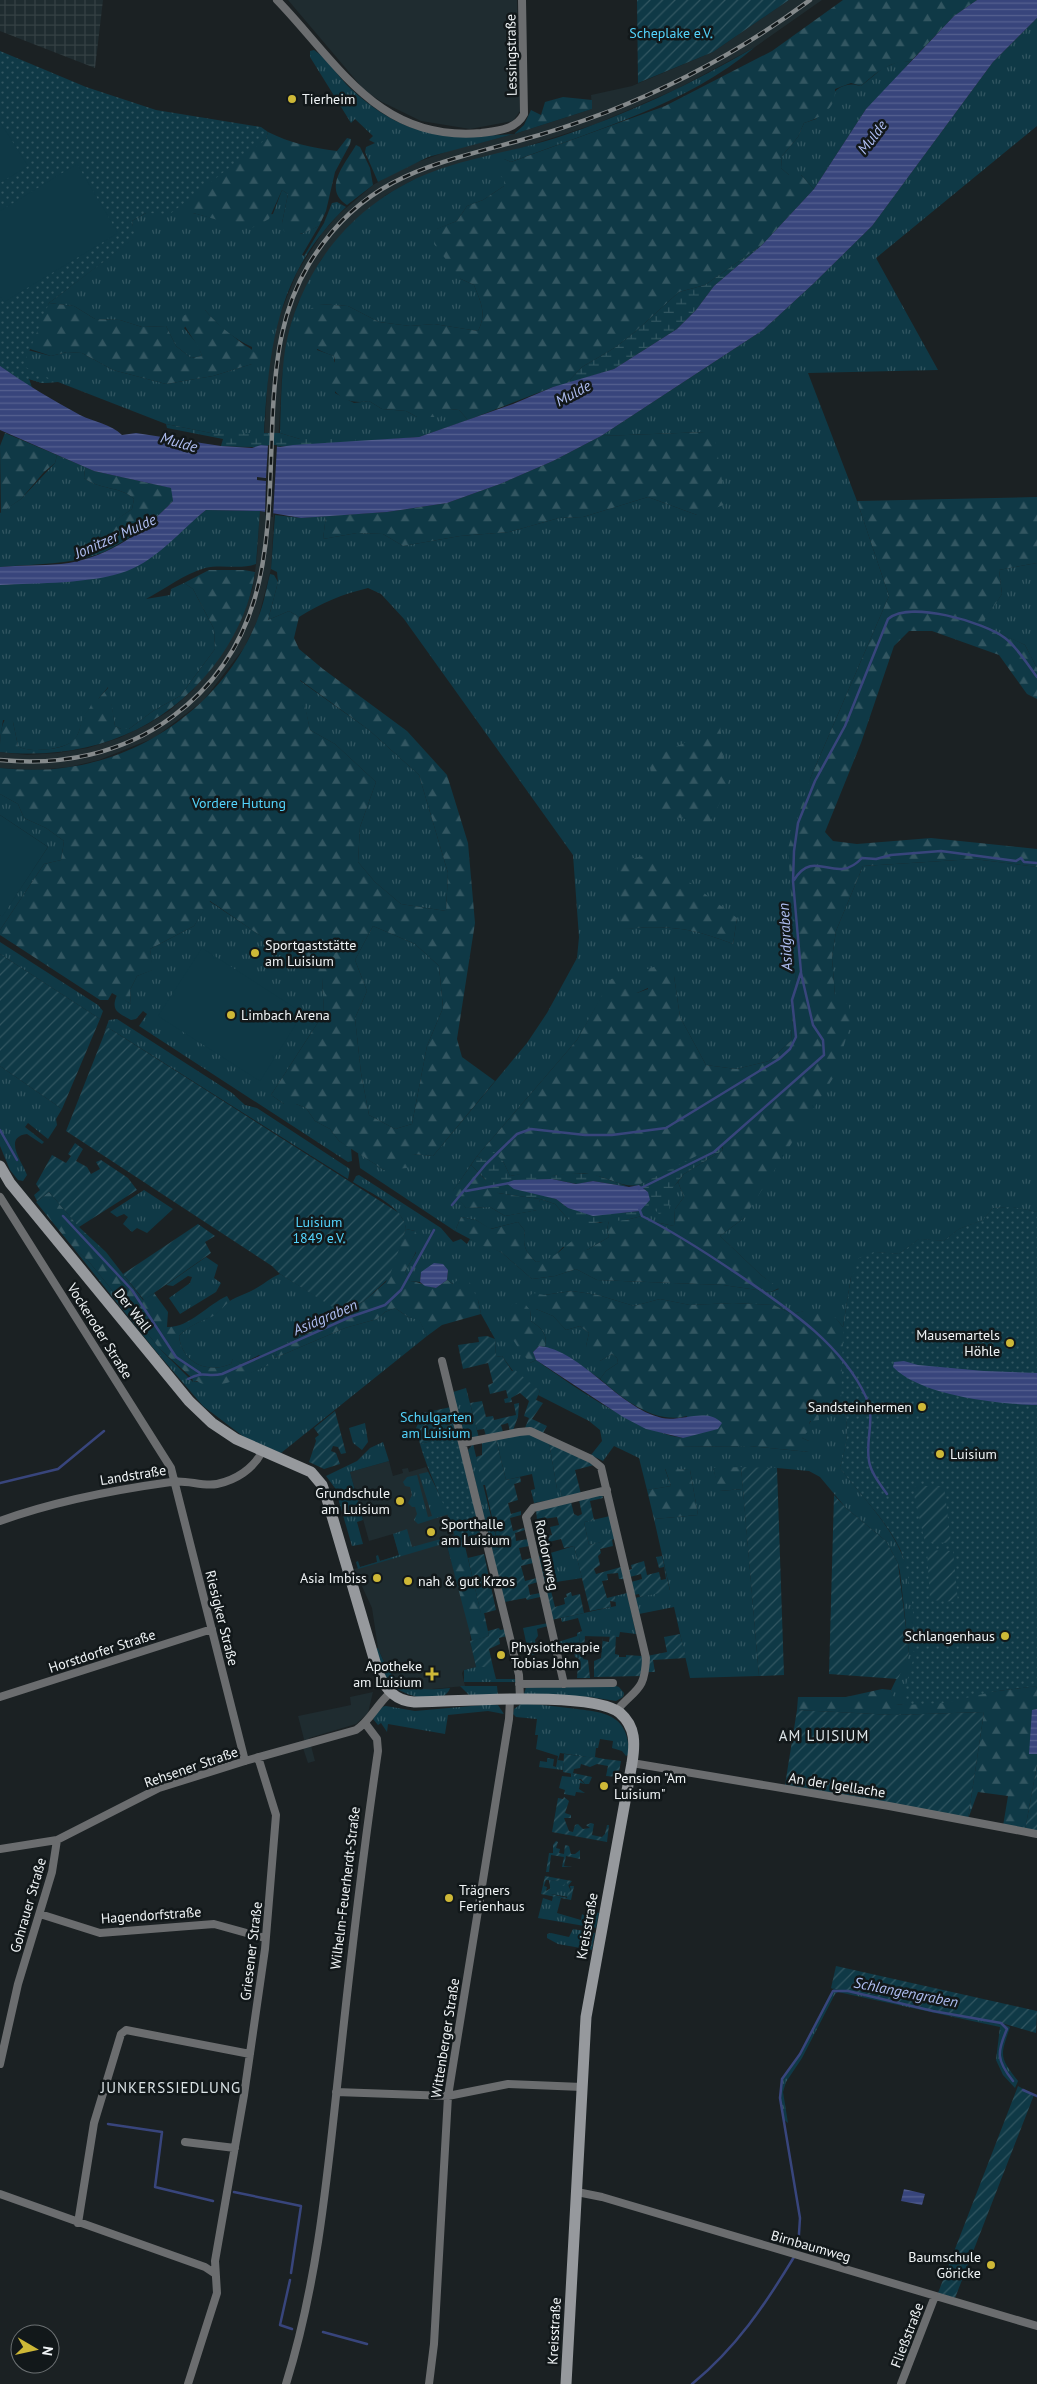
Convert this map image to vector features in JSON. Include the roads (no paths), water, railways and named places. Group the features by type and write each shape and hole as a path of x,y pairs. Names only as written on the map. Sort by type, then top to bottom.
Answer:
{"main road":[{"name":"Der Wall","path":"0,1166 18,1192 190,1401 225,1432 262,1452"},
{"path":"262,1452 311,1472 322,1485 374,1660 381,1678 390,1693 404,1701 414,1702 515,1699 601,1704 616,1711"},
{"name":"Kreisstraße","path":"566,2384 582,2087 589,1996 634,1748 633,1732 625,1718 616,1711"}],"street":[{"name":"Lessingstraße","path":"277,0 350,83 372,102 402,120 445,133 488,132 517,124 522,118 525,108 522,0"},
{"path":"1,1200 18,1192"},
{"name":"Vockeroder Straße","path":"1,1200 171,1468 174,1481"},
{"path":"442,1360 520,1684 515,1699"},
{"path":"463,1443 518,1432 540,1434 596,1461 601,1467 646,1658 641,1687 629,1695 616,1711"},
{"name":"Landstraße","path":"0,1521 67,1500 174,1481 216,1485 237,1477 248,1470 262,1452"},
{"name":"Riesigker Straße","path":"174,1481 245,1761"},
{"name":"Rotdornweg","path":"564,1684 526,1517 534,1508 607,1490"},
{"name":"Horstdorfer Straße","path":"0,1697 212,1629"},
{"path":"520,1684 614,1683"},
{"path":"365,1723 380,1702 390,1693"},
{"name":"Wittenberger Straße","path":"428,2384 434,2344 448,2096 508,1728 515,1699"},
{"name":"Rehsener Straße","path":"0,1849 57,1840 159,1788 258,1757 356,1730 365,1723"},
{"name":"Wilhelm-Feuerherdt-Straße","path":"286,2384 312,2281 323,2210 357,1894 378,1751 377,1738 365,1723"},
{"name":"Griesener Straße","path":"188,2384 217,2293 218,2282 214,2274 214,2261 235,2148 266,1938 276,1815 258,1757"},
{"name":"An der Igellache","path":"632,1762 889,1806 1037,1834"},
{"name":"Gohrauer Straße","path":"0,2064 18,1984 52,1872 57,1840"},
{"name":"Hagendorfstraße","path":"40,1914 100,1933 214,1924 266,1938"},
{"path":"78,2223 94,2123 121,2034 126,2030 250,2054"},
{"path":"336,2092 448,2096 503,2084 582,2087"},
{"path":"185,2142 235,2148"},
{"name":"Birnbaumweg","path":"577,2192 611,2200 1037,2326"},
{"path":"0,2194 206,2267 214,2274"},
{"name":"Fließstraße","path":"901,2384 935,2296"}],"water":[{"name":"Mulde","path":"977,0 1037,0 1037,18 993,62 872,226 763,330 601,436 553,461 500,484 447,503 387,512 301,518 260,511 206,510 159,552 127,571 81,581 0,585 0,567 61,564 94,557 123,543 136,534 173,501 171,488 94,471 0,430 0,366 59,404 80,415 113,428 122,435 136,433 221,446 252,448 261,445 280,447 419,437 513,404 553,387 614,369 677,329 696,310 714,286 762,245 814,189 866,109 954,16"},
{"path":"552,1179 576,1184 593,1181 629,1187 639,1185 648,1192 650,1200 640,1211 593,1216 568,1208 556,1199 514,1189 506,1183 514,1180"},
{"path":"434,1263 443,1264 448,1270 447,1280 436,1288 425,1286 420,1282 421,1272"},
{"path":"539,1346 555,1350 570,1358 630,1403 646,1412 669,1419 701,1415 709,1416 716,1418 722,1423 718,1429 683,1438 646,1429 623,1417 536,1360 533,1352"},
{"path":"904,1361 918,1365 984,1371 1037,1373 1037,1405 1002,1403 941,1392 906,1377 893,1367 894,1362"},
{"path":"1037,1709 1037,1754 1029,1754 1032,1710"},
{"path":"904,2189 925,2194 922,2205 901,2201"}],"waterway":[{"name":"Asidgraben","path":"452,1205 486,1164 517,1134 531,1129 585,1135 612,1135 666,1128 779,1059 790,1049 796,1037 792,1000 801,972 793,881 794,851 798,823 815,781 845,726 888,619 898,614 929,612 946,615 981,626 995,632 1010,642 1037,677"},
{"path":"794,880 802,870 810,866 843,869 852,866 862,858 876,859 891,855 941,851 1016,861 1021,858 1024,862 1037,863"},
{"path":"639,1189 714,1152 824,1055 823,1040 813,1025 801,973"},
{"path":"0,1130 17,1160"},
{"path":"466,1191 510,1183"},
{"path":"639,1208 642,1216 704,1252 794,1314 827,1343 842,1360 855,1378 869,1405 869,1461 874,1474 887,1494"},
{"path":"63,1216 132,1290 176,1357 200,1373"},
{"name":"Asidgraben","path":"188,1379 198,1375 222,1374 350,1317 385,1305 401,1290 434,1230"},
{"name":"Asidgraben","path":"0,1483 58,1469 104,1431"},
{"name":"Schlangengraben","path":"798,2249 800,2218 780,2098 782,2079 800,2054 833,1991 848,1991 933,2011 1001,2023 1007,2029 1001,2044 1001,2061 1007,2074 1013,2081"},
{"name":"Schlangengraben","path":"1023,2090 1037,2096"},
{"name":"Schlangengraben","path":"108,2124 162,2132 155,2187 213,2201"},
{"name":"Schlangengraben","path":"234,2192 301,2206 291,2273"},
{"name":"Schlangengraben","path":"692,2384 722,2356 749,2325 794,2257"},
{"name":"Schlangengraben","path":"290,2280 280,2325 292,2329"},
{"name":"Schlangengraben","path":"323,2332 367,2344"}],"railway":[{"path":"0,760 46,761 68,759 90,755 133,740 153,730 172,717 207,686 232,652 249,616 260,577 270,495 276,371 282,334 292,298 309,264 329,235 351,212 375,194 400,179 426,168 574,124 660,89 738,48 810,0"}],"place":[{"name":"Tierheim","path":"292,99"},
{"name":"Sportgaststätte am Luisium","path":"255,953"},
{"name":"Limbach Arena","path":"231,1015"},
{"name":"Mausemartels Höhle","path":"1010,1343"},
{"name":"Sandsteinhermen","path":"922,1407"},
{"name":"Luisium","path":"940,1454"},
{"name":"Grundschule am Luisium","path":"400,1501"},
{"name":"Sporthalle am Luisium","path":"431,1532"},
{"name":"Asia Imbiss","path":"377,1578"},
{"name":"nah & gut Krzos","path":"408,1581"},
{"name":"Schlangenhaus","path":"1005,1636"},
{"name":"Physiotherapie Tobias John","path":"501,1655"},
{"name":"Apotheke am Luisium","path":"432,1674"},
{"name":"Pension \"Am Luisium\"","path":"604,1786"},
{"name":"Trägners Ferienhaus","path":"449,1898"},
{"name":"Baumschule Göricke","path":"991,2265"}],"district":[{"name":"AM LUISIUM","path":"824,1735"},
{"name":"JUNKERSSIEDLUNG","path":"171,2087"}],"park label":[{"name":"Scheplake e.V.","path":"671,33"},
{"name":"Vordere Hutung","path":"239,803"},
{"name":"Luisium 1849 e.V.","path":"319,1230"},
{"name":"Schulgarten am Luisium","path":"436,1425"}],"water label":[{"name":"Jonitzer Mulde","path":"115,536"}]}
